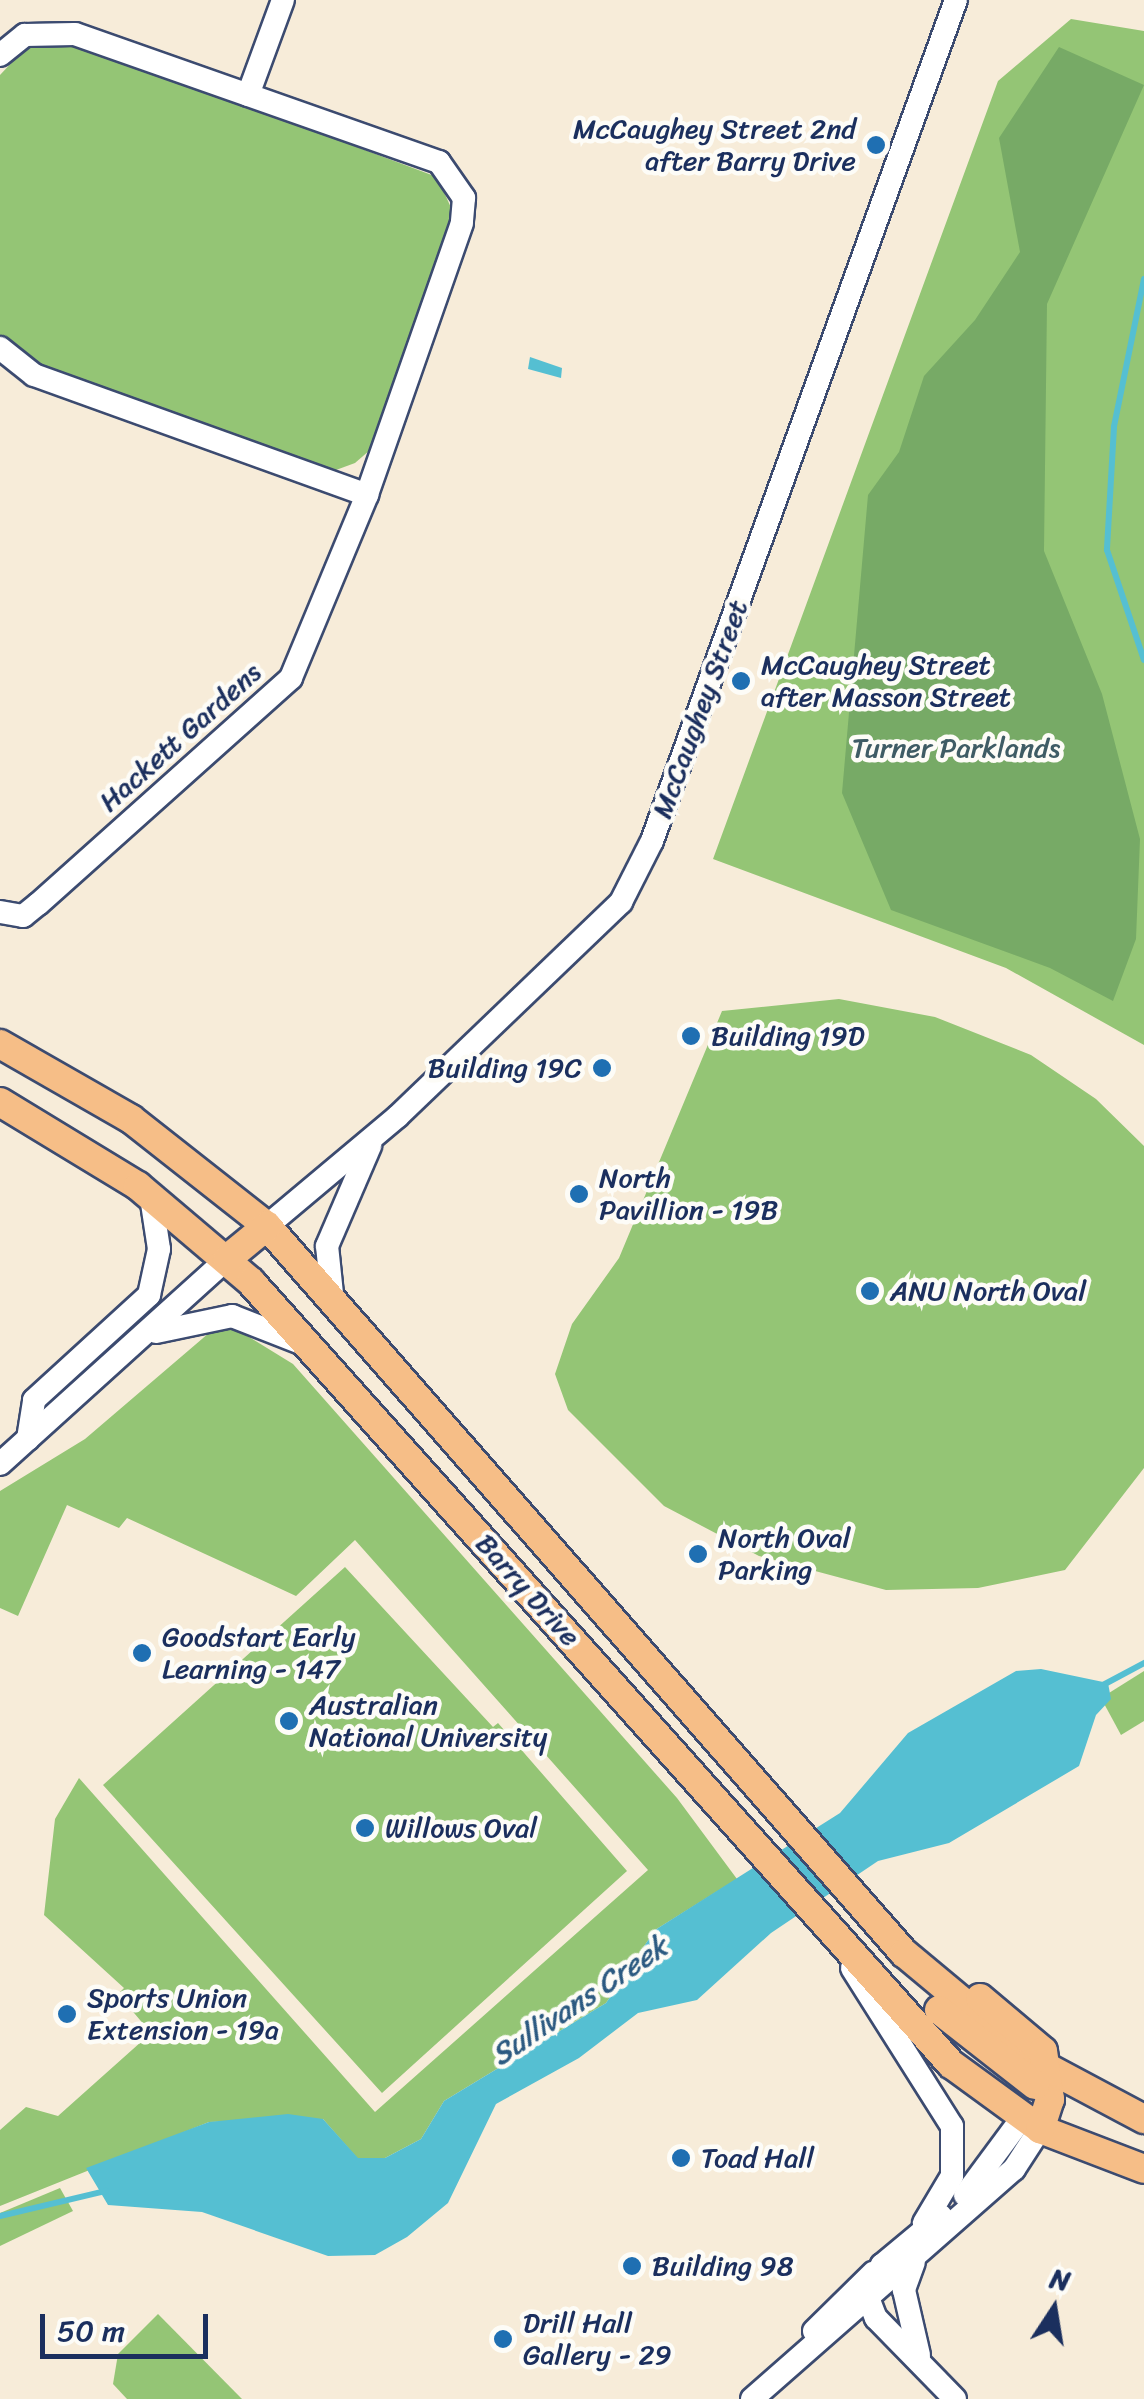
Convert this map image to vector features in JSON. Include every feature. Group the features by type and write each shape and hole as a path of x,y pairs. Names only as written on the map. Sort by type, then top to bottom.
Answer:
{"main road":[{"name":"Barry Drive","path":"0,1044 131,1119 267,1226 332,1294 847,1884 920,1990 1036,2086 1039,2114"},
{"name":"Barry Drive","path":"0,1102 151,1196 227,1259 317,1352 765,1862 951,2064 1144,2169"},
{"name":"McCaughey Street","path":"227,1259 267,1226"},
{"path":"847,1884 880,1906 949,1974 1029,2033 1048,2070 1141,2118"},
{"path":"1048,2070 1039,2114 1088,2105 1141,2118"}],"street":[{"path":"248,96 282,0"},
{"name":"McCaughey Street","path":"267,1226 373,1138 621,902 652,841 952,4"},
{"name":"Hackett Gardens","path":"0,55 25,35 75,34 439,162 464,198 462,223 367,494 291,678 38,904 22,916 0,912"},
{"path":"0,348 34,376 367,494"},
{"path":"332,1294 327,1246 373,1138"},
{"path":"28,1440 34,1400 149,1295 159,1249 151,1196"},
{"path":"0,1464 227,1259"},
{"path":"136,1343 183,1322 232,1316 317,1352"},
{"path":"822,1926 952,2126 952,2176 904,2290 910,2333 929,2370"},
{"path":"752,2399 868,2303 1039,2114"},
{"path":"778,2377 882,2265 922,2240"},
{"path":"882,2265 868,2284 868,2303 955,2399"}],"green space":[{"name":"Turner Parklands","path":"1071,19 1144,31 1144,1045 1006,968 713,859 998,81"},
{"path":"32,41 74,41 437,177 453,212 449,235 370,450 355,463 336,470 48,371 0,337 0,75"},
{"path":"1059,47 1144,85 1047,304 1044,551 1102,694 1140,839 1136,939 1113,1001 1050,968 891,910 842,793 868,495 899,452 924,376 975,320 1020,252 999,138"},
{"name":"ANU North Oval","path":"839,999 935,1017 1031,1055 1096,1099 1144,1146 1144,1468 1065,1570 978,1588 886,1590 759,1556 664,1506 568,1410 555,1374 572,1324 619,1258 722,1011"},
{"path":"223,1321 293,1364 677,1798 737,1879 655,1930 606,2003 444,2101 421,2139 385,2158 358,2159 323,2119 209,2122 0,2206 0,2130 26,2107 58,2116 151,2033 118,1994 124,1988 44,1915 55,1819 79,1778 375,2112 648,1870 355,1540 296,1596 127,1518 119,1528 67,1505 18,1616 0,1608 0,1491 85,1439"},
{"name":"Willows Oval","path":"345,1567 493,1727 498,1723 627,1871 382,2093 103,1785"},
{"path":"1144,1671 1144,1721 1121,1735 1101,1698"},
{"path":"60,2188 73,2211 0,2246 0,2213"},
{"path":"158,2314 242,2399 127,2399 113,2384 118,2354"}],"water":[{"path":"530,357 562,368 561,378 528,369"},
{"path":"1041,1669 1108,1683 1111,1699 1096,1715 1079,1766 949,1843 878,1861 771,1933 697,2000 638,2013 579,2058 496,2104 448,2203 407,2237 375,2255 328,2256 202,2212 108,2205 86,2168 209,2122 288,2114 323,2119 358,2158 385,2158 421,2139 444,2101 606,2003 655,1930 840,1813 908,1733 1016,1671"}],"waterway":[{"name":"Sullivans Creek","path":"1144,279 1114,427 1107,550 1144,660"},
{"name":"Sullivans Creek","path":"1103,1685 1144,1663"},
{"name":"Sullivans Creek","path":"0,2216 106,2191"}],"place":[{"name":"McCaughey Street 2nd after Barry Drive","path":"876,145"},
{"name":"McCaughey Street after Masson Street","path":"741,681"},
{"name":"Building 19D","path":"691,1036"},
{"name":"Building 19C","path":"602,1068"},
{"name":"North Pavillion - 19B","path":"579,1194"},
{"name":"ANU North Oval","path":"870,1291"},
{"name":"North Oval Parking","path":"698,1554"},
{"name":"Goodstart Early Learning - 147","path":"142,1653"},
{"name":"Australian National University","path":"289,1721"},
{"name":"Willows Oval","path":"365,1828"},
{"name":"Sports Union Extension - 19a","path":"67,2014"},
{"name":"Toad Hall","path":"681,2158"},
{"name":"Building 98","path":"632,2266"},
{"name":"Drill Hall Gallery - 29","path":"503,2339"}]}
